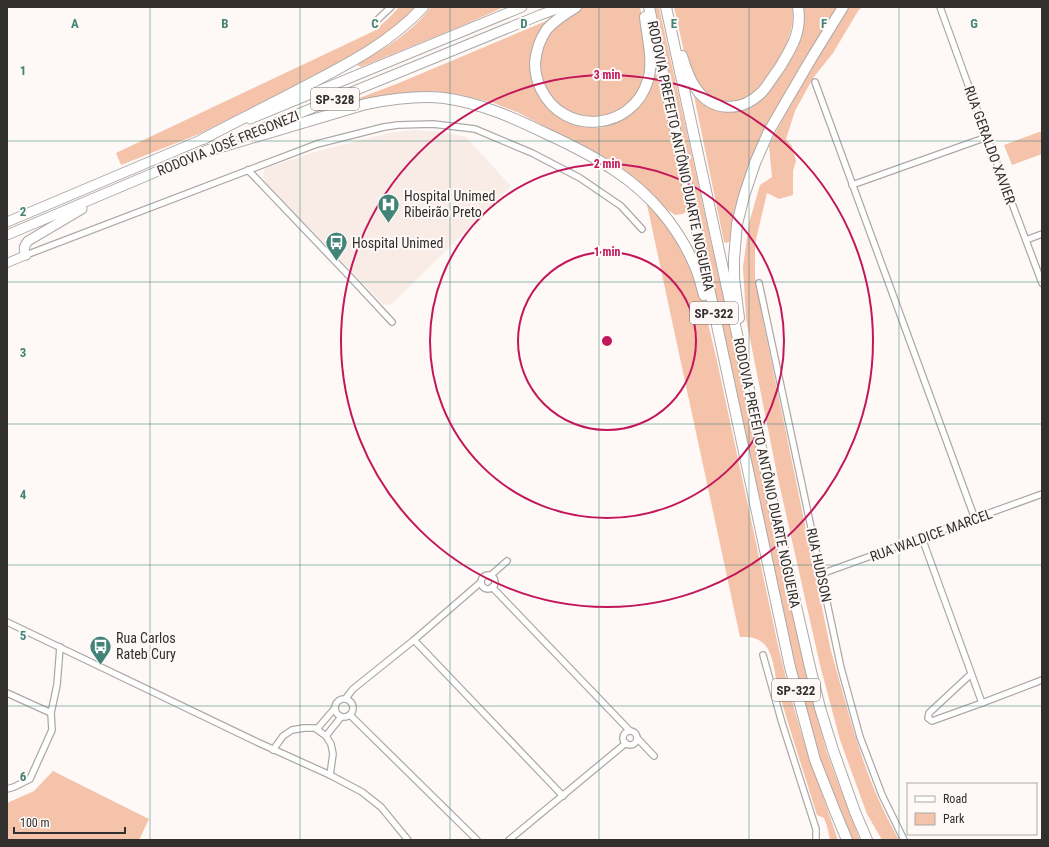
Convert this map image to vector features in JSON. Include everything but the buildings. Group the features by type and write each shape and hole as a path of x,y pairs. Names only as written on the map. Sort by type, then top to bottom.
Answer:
{"highway":[{"path":"202,139 332,73 368,52 401,29 423,7"},
{"name":"RODOVIA JOSÉ FREGONEZI","path":"7,222 202,139 522,7"},
{"name":"RODOVIA JOSÉ FREGONEZI","path":"7,235 204,152 562,7"},
{"path":"576,7 554,22 547,30 537,49 535,68 542,92 556,110 574,119 595,123 620,116 639,100 646,87 650,73 650,56 645,7"},
{"name":"RODOVIA PREFEITO ANTÔNIO DUARTE NOGUEIRA","path":"649,7 784,640 815,760 847,840"},
{"path":"666,8 686,69 696,88 704,98 712,103 731,107 741,105 752,100 762,92 771,80 795,41 798,28 798,7"},
{"path":"747,380 734,278 737,224 744,196 755,163 769,131 843,7"},
{"name":"RODOVIA PREFEITO ANTÔNIO DUARTE NOGUEIRA","path":"666,8 770,491 820,708 855,812 867,840"},
{"path":"204,152 366,104 404,98 444,98 465,102 490,109 523,122 597,159 632,183 663,213 676,231 695,264 730,386"},
{"path":"26,254 24,246 28,241 109,193"},
{"path":"815,760 841,840"},
{"path":"855,812 871,840"}],"main road":[{"path":"7,263 26,254"}],"street":[{"path":"374,23 391,7"},
{"name":"RUA GERALDO XAVIER","path":"940,7 1042,283"},
{"path":"815,82 975,519"},
{"path":"26,254 317,144 384,127 398,125 433,124 474,129 532,153 580,178 621,206 642,229"},
{"path":"852,185 987,137"},
{"path":"248,170 392,322"},
{"path":"1026,240 1042,234"},
{"name":"RUA HUDSON","path":"759,283 841,668 860,737 882,794 904,840"},
{"name":"RUA WALDICE MARCEL","path":"821,574 1042,494"},
{"path":"922,538 982,703"},
{"path":"490,576 507,561"},
{"path":"346,698 354,707 352,713 348,717 341,717 336,714 335,708 338,700 346,698 353,689 414,640 481,582 484,576 488,575 494,578 495,582 492,588"},
{"path":"481,582 485,588 492,588 630,732 636,734 637,738 654,756"},
{"path":"7,622 273,750 330,775 362,792 381,807 408,840"},
{"path":"414,640 562,796"},
{"path":"7,789 30,779 52,730 51,713 57,685 60,647"},
{"path":"763,654 782,723 816,828 816,840"},
{"path":"972,674 929,713 928,718 932,721 1042,680"},
{"path":"7,693 51,713"},
{"path":"317,729 335,708"},
{"path":"350,715 477,840"},
{"path":"326,736 341,717"},
{"path":"273,750 283,736 292,730 315,728 326,736 331,744 333,754 330,775"},
{"path":"626,743 624,739 625,735 626,733 630,732"},
{"path":"626,743 632,745 636,742 637,738"},
{"path":"509,840 626,743"}],"shaded area":[{"name":"Hospital Unimed Ribeirão Preto","path":"415,130 444,132 466,137 511,186 392,304 386,305 383,304 266,184 263,175 266,168 318,151 393,132"}],"green space":[{"path":"399,7 420,7 395,31 339,64 199,134 121,165 116,153 374,31"},
{"path":"431,7 504,7 361,67 357,65 359,62 379,51 407,32"},
{"path":"584,7 640,7 645,36 647,72 638,94 619,112 588,120 557,107 539,76 540,50 552,29 574,12"},
{"path":"655,7 659,7 809,688 827,753 860,840 852,840 832,791 819,756 799,690"},
{"path":"674,7 792,7 792,26 784,50 761,87 751,96 739,102 718,102 701,90 687,65"},
{"path":"800,7 839,7 783,99 731,241 726,243 724,242 694,96 703,104 713,109 722,110 749,105 792,52"},
{"path":"846,7 862,7 858,11 833,53 813,78 795,111 786,139 792,146 796,161 793,171 793,195 779,199 767,193 755,244 755,278 831,651 866,769 882,807 899,840 882,840 867,814 840,740 820,665 777,474 746,319 743,267 749,223 760,185 772,177 769,146 791,102"},
{"path":"558,16 532,57 542,97 560,118 580,126 599,128 615,123 631,113 646,99 653,77 655,74 658,76 687,211 683,214 675,215 668,210 642,184 611,160 519,113 494,103 461,95 434,91 399,94 345,106 346,103 399,83"},
{"path":"1042,131 1042,154 1012,165 1004,145"},
{"path":"646,200 674,234 696,278 717,361 779,650 791,698 804,742 838,840 830,840 824,818 817,815 778,689 772,660 768,649 757,639 740,637"},
{"path":"53,771 149,819 139,840 7,840 7,803 34,791"}],"place":[{"name":"Hospital Unimed Ribeirão Preto","path":"389,224"},
{"name":"Hospital Unimed","path":"337,262"},
{"name":"Rua Carlos Rateb Cury","path":"100,666"}]}
